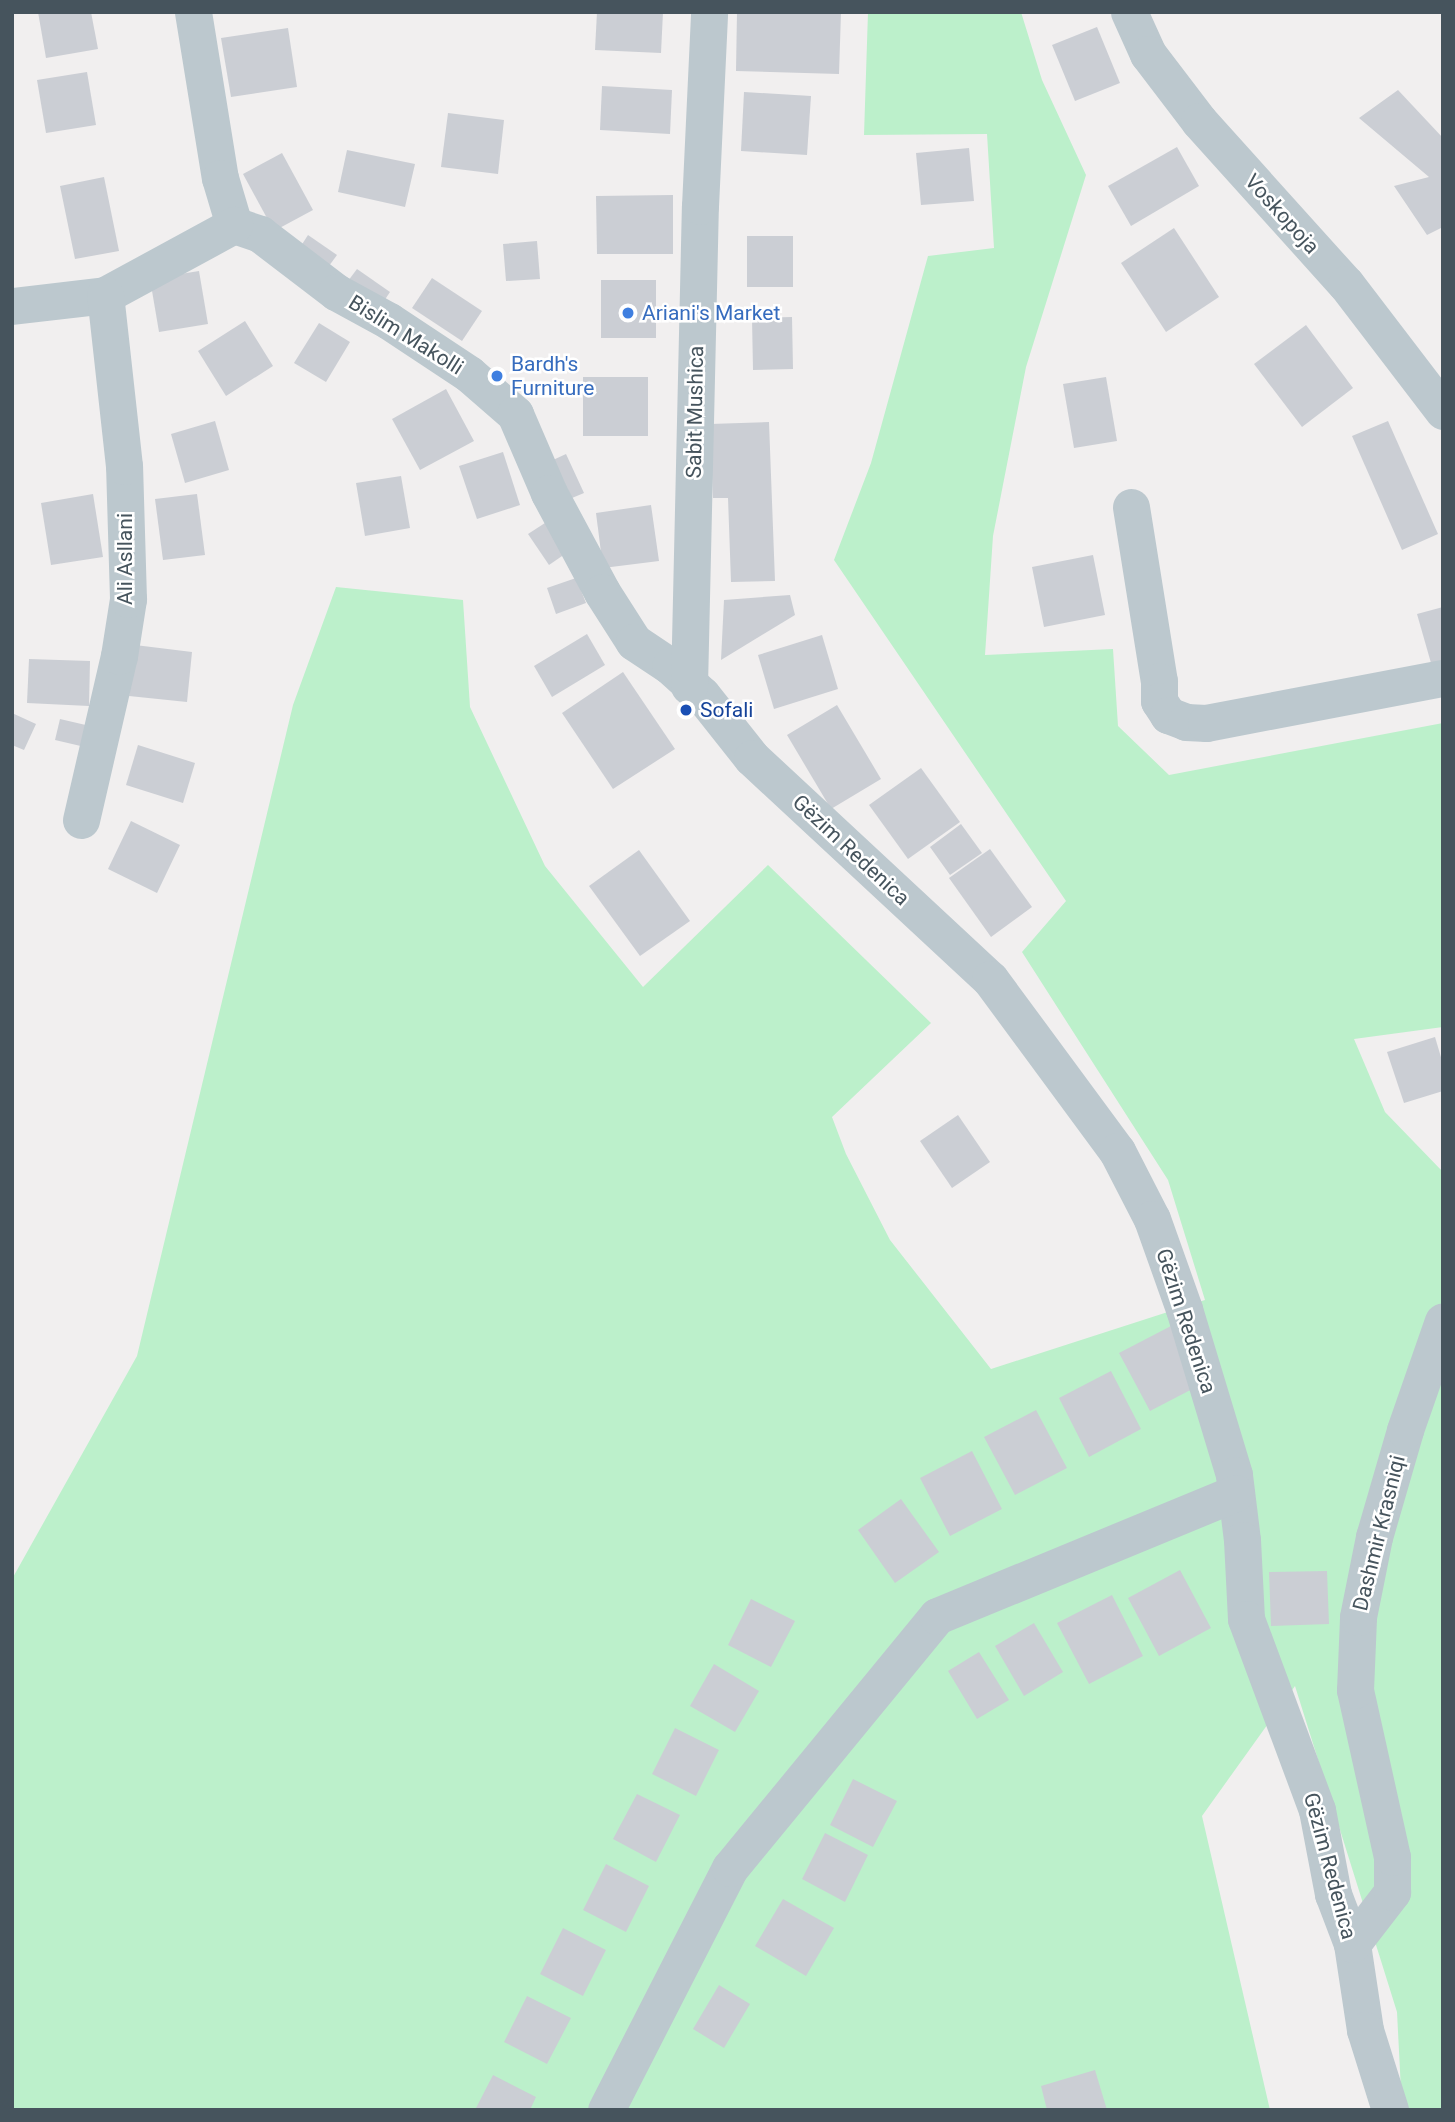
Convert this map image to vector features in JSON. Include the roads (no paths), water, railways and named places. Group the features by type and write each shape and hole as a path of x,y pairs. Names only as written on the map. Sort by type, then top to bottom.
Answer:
{"street":[{"path":"12,306 105,295 234,225 220,178 193,12"},
{"name":"Sabit Mushica","path":"690,686 699,206 709,12"},
{"name":"Voskopoja","path":"1129,12 1148,54 1199,121 1346,284 1443,411"},
{"name":"Bislim Makolli","path":"234,225 260,234 337,292 389,321 469,374 515,414 549,493 603,592 634,642 670,666 690,686"},
{"name":"Ali Asllani","path":"81,820 119,656 128,599 124,466 105,295"},
{"path":"1131,507 1159,701 1168,715 1186,722 1206,723 1443,678"},
{"name":"Gëzim Redenica","path":"690,686 702,695 751,758 990,979 1117,1151 1152,1219 1184,1309 1234,1475 1246,1619 1317,1810 1334,1894 1352,1944 1365,2030 1390,2110"},
{"name":"Dashmir Krasniqi","path":"1352,1944 1392,1892 1392,1857 1354,1690 1358,1617 1378,1524 1405,1430 1443,1321"},
{"path":"606,2110 730,1868 937,1616 1236,1493"}],"place":[{"name":"Ariani's Market","path":"628,313"},
{"name":"Bardh's Furniture","path":"497,376"},
{"name":"Sofali","path":"686,710"}]}
